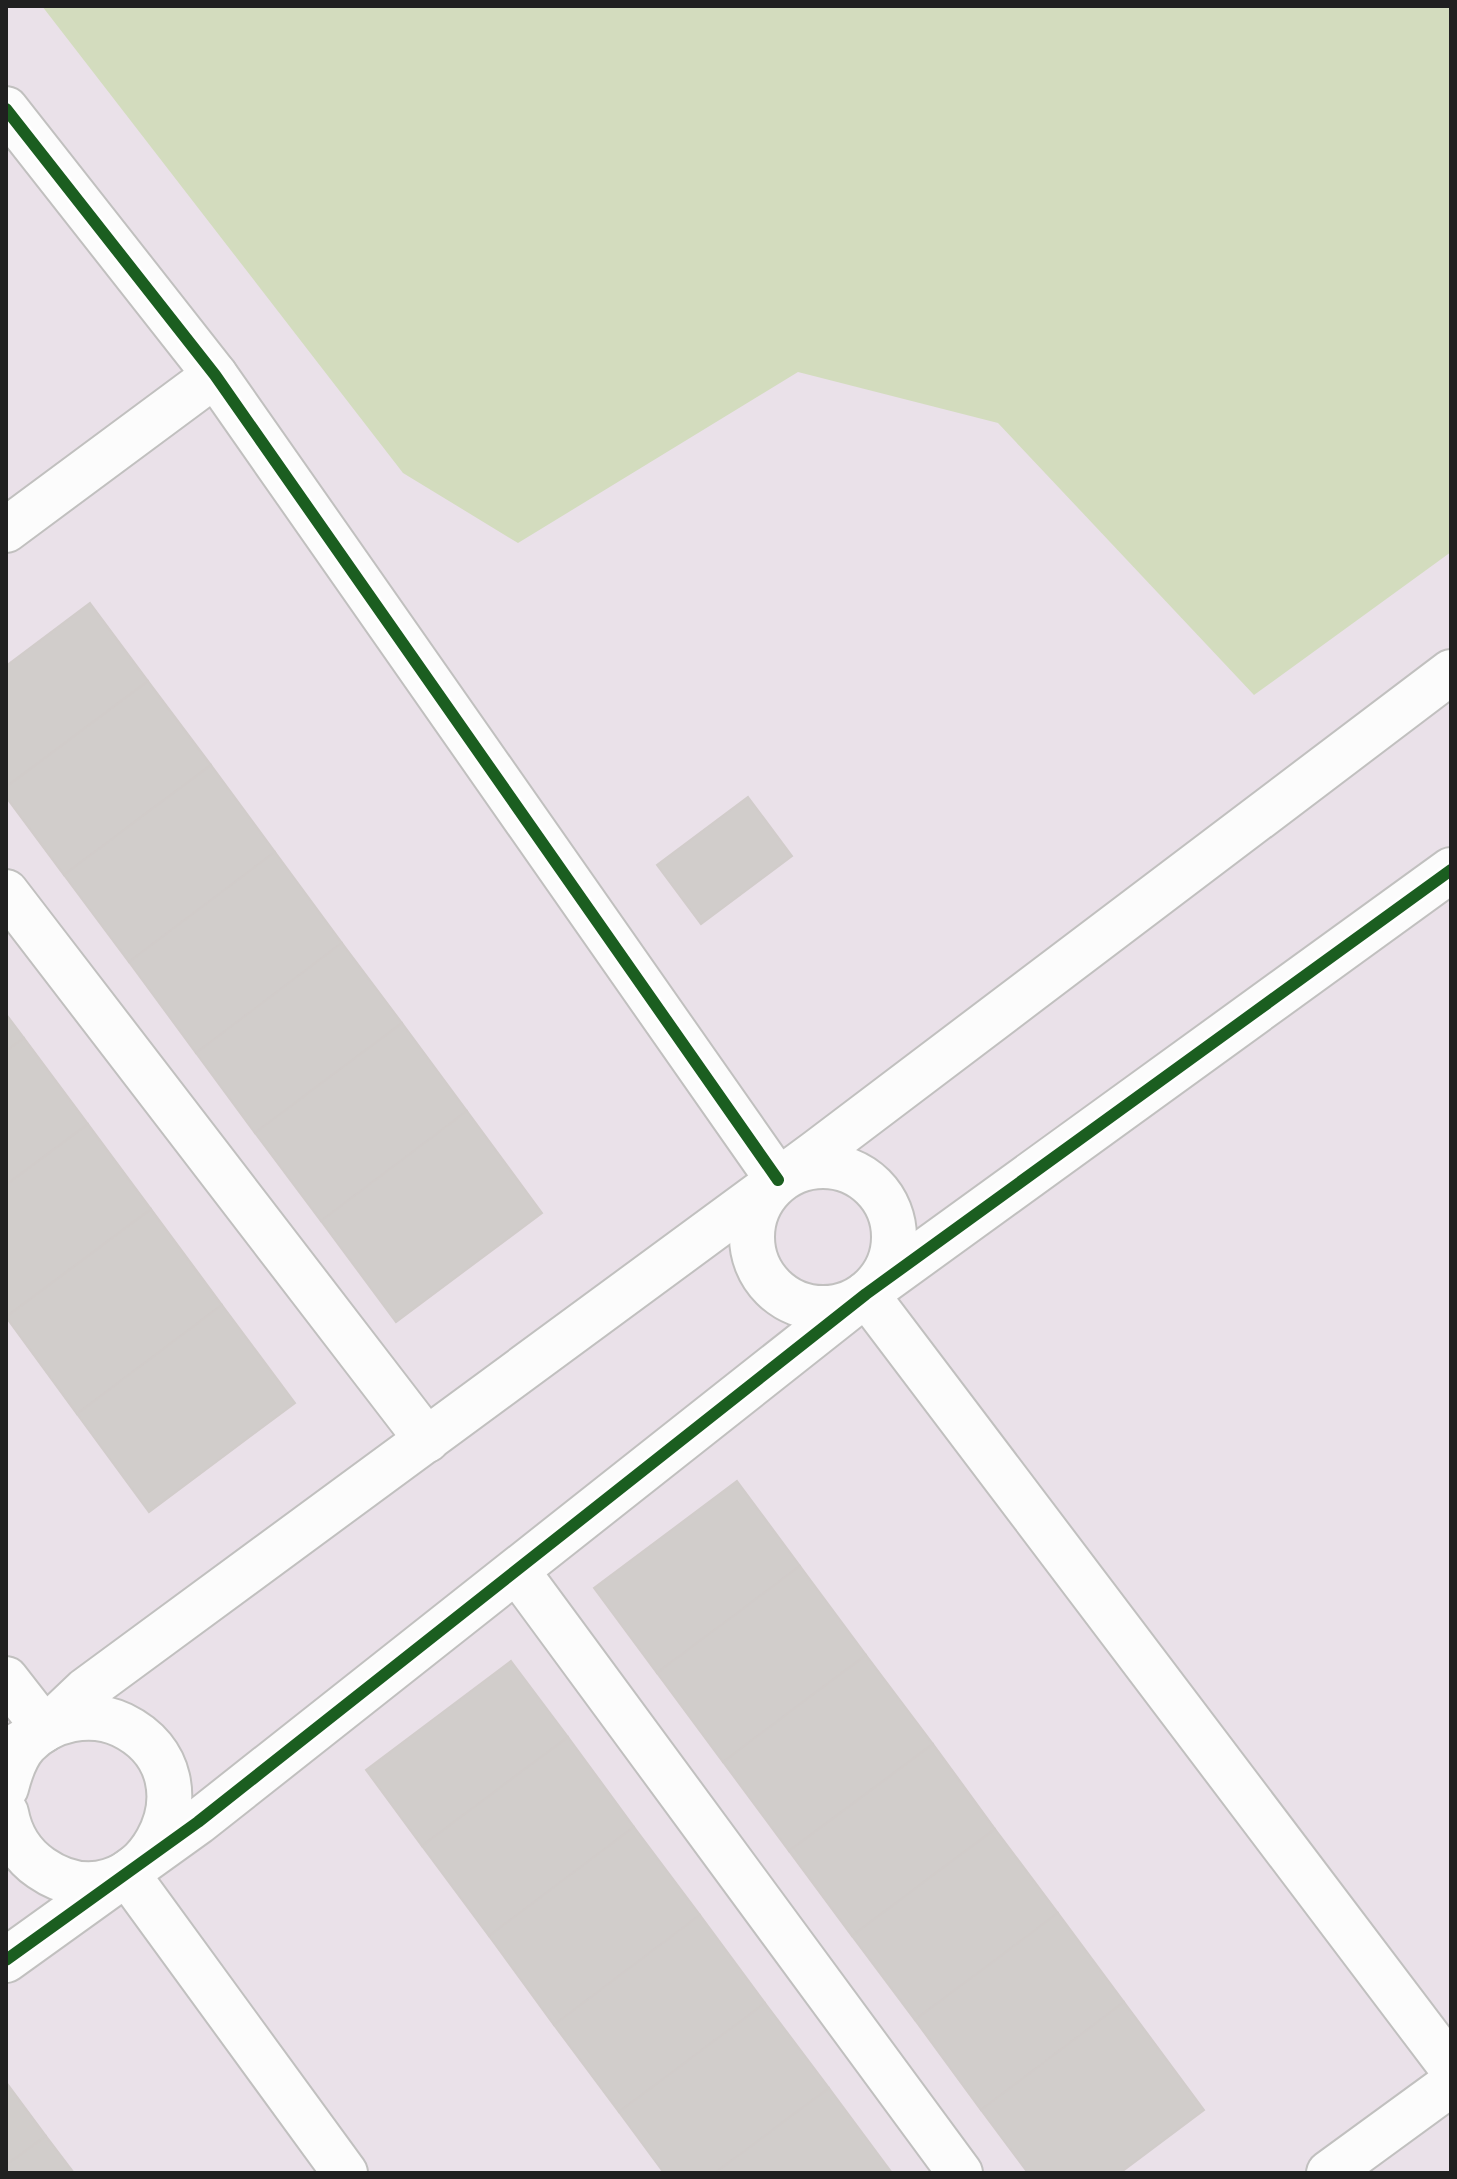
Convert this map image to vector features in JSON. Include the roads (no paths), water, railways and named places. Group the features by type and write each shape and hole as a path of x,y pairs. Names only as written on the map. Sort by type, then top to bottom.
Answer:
{"street":[{"path":"6,109 215,375 778,1180"},
{"path":"6,530 215,375"},
{"path":"6,1788 12,1767 25,1745 86,1690 778,1180 1451,672"},
{"path":"6,1960 198,1822 866,1294 1451,870"},
{"path":"6,892 427,1440"},
{"path":"820,1165 843,1168 863,1178 880,1193 890,1213 894,1235 891,1258 882,1278 866,1294 846,1305 824,1309 802,1306 782,1296 766,1280 755,1261 751,1239 759,1206 778,1180 798,1169 820,1165"},
{"path":"866,1294 1451,2067"},
{"path":"517,1571 960,2173"},
{"path":"6,1679 45,1729"},
{"path":"6,1752 45,1729 70,1719 96,1718 121,1725 143,1740 159,1760 169,1785 169,1811 162,1837 147,1858 127,1874 102,1883 77,1883 52,1876 31,1861 15,1841 6,1813"},
{"path":"127,1874 345,2173"},
{"path":"1329,2173 1451,2084"}]}
